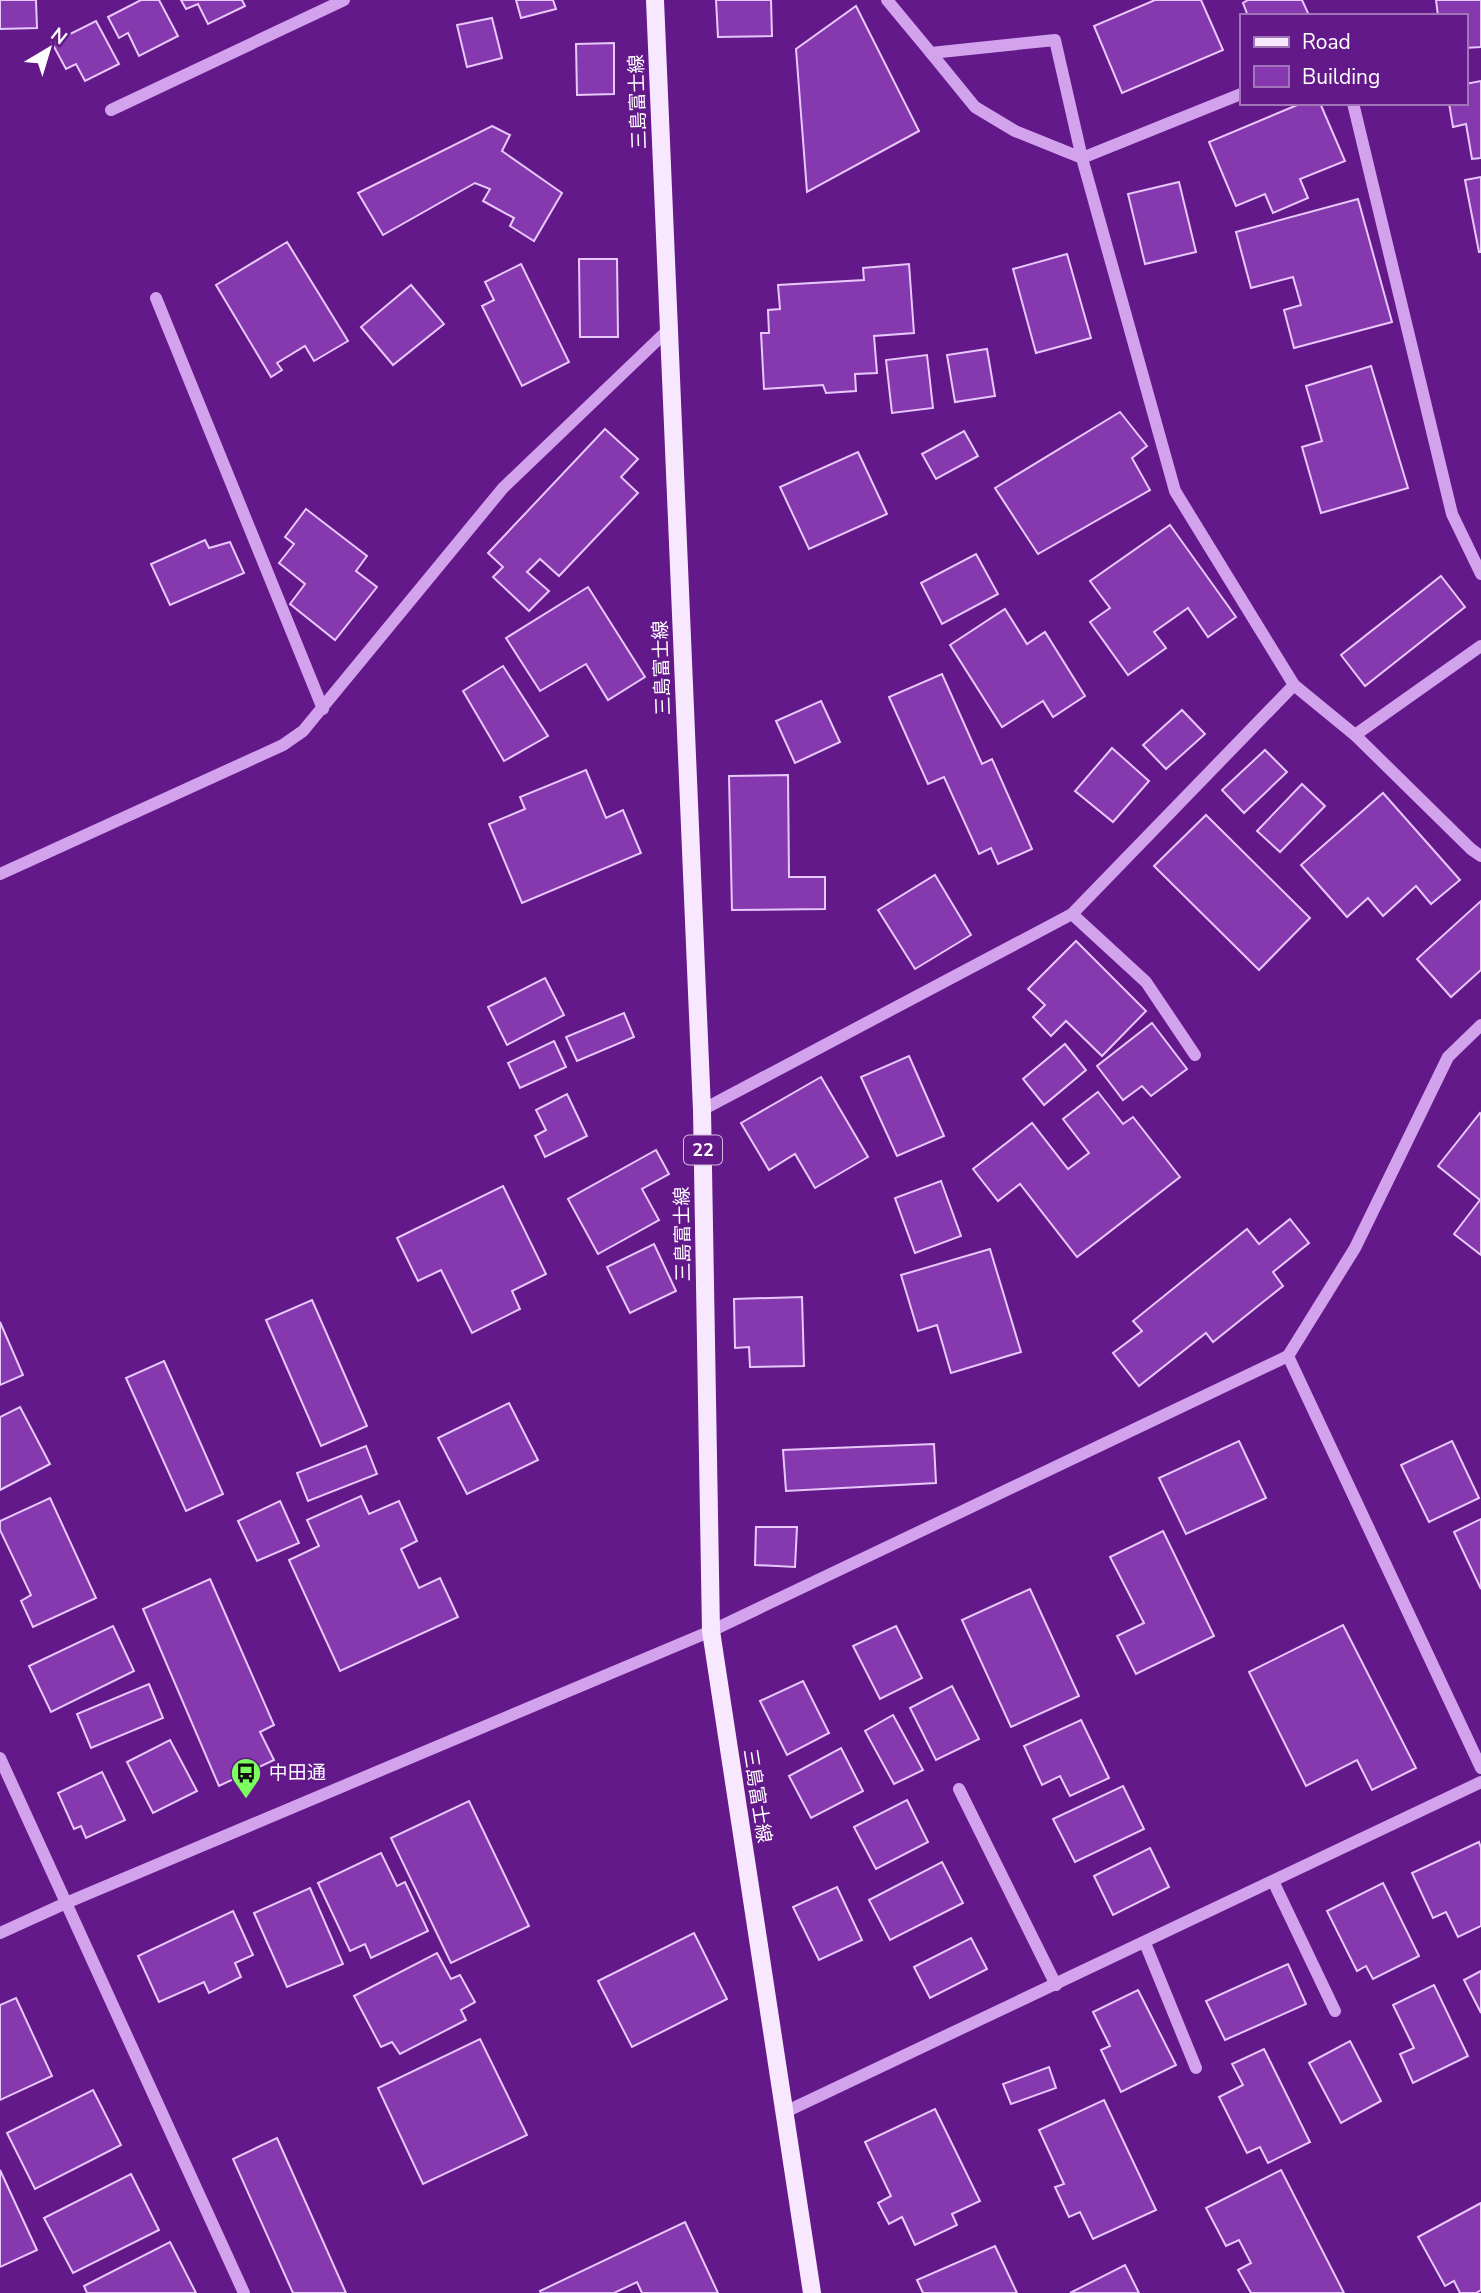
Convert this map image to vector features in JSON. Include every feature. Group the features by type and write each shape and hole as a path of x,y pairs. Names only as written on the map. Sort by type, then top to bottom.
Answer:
{"main road":[{"name":"三島富士線","path":"655,0 702,1110 711,1630 812,2293"}],"street":[{"path":"111,110 344,0"},
{"path":"887,0 975,107 1015,131 1082,158 1240,94"},
{"path":"931,53 1055,40 1082,158 1175,491 1294,685 1354,735 1481,856"},
{"path":"1353,105 1452,514 1481,574"},
{"path":"156,298 323,709"},
{"path":"0,874 283,745 303,732 503,488 668,330"},
{"path":"1354,735 1481,646"},
{"path":"702,1110 1072,914 1294,685"},
{"path":"1072,914 1146,982 1195,1055"},
{"path":"0,1934 66,1903 711,1630 1288,1356 1355,1248 1448,1057 1481,1025"},
{"path":"1288,1356 1481,1768"},
{"path":"0,1758 244,2293"},
{"path":"783,2113 1481,1782"},
{"path":"959,1789 1056,1985"},
{"path":"1273,1881 1335,2011"},
{"path":"1144,1943 1196,2068"}],"building":[{"path":"0,0 36,0 37,28 0,29"},
{"path":"141,0 159,0 178,36 139,56 128,33 119,38 108,17"},
{"path":"181,0 242,0 245,6 208,24 198,4 186,9"},
{"path":"516,0 553,0 556,9 521,18"},
{"path":"716,0 771,0 772,36 718,37"},
{"path":"1155,0 1201,0 1223,50 1122,93 1094,26"},
{"path":"1248,0 1302,0 1308,13 1247,14 1243,3"},
{"path":"1436,0 1481,0 1481,47 1467,48 1467,14 1438,14"},
{"path":"856,6 919,131 807,192 796,49"},
{"path":"492,18 502,58 467,67 457,25"},
{"path":"96,21 119,64 85,81 76,64 66,69 52,43"},
{"path":"614,43 614,94 577,95 576,44"},
{"path":"1481,81 1481,158 1472,159 1466,124 1453,127 1449,105 1467,105 1467,84"},
{"path":"1297,105 1321,105 1345,161 1300,179 1308,198 1273,213 1265,194 1236,206 1209,142"},
{"path":"492,126 510,135 502,151 562,193 534,241 510,226 514,218 483,201 490,189 475,183 383,235 358,193"},
{"path":"1481,177 1481,252 1479,252 1465,180"},
{"path":"1179,182 1196,252 1145,264 1128,194"},
{"path":"1358,199 1392,322 1294,348 1284,310 1301,305 1293,277 1251,288 1236,232"},
{"path":"287,242 348,341 314,361 305,346 277,363 282,370 271,377 216,285"},
{"path":"1067,254 1091,338 1036,353 1013,269"},
{"path":"579,259 617,259 618,337 580,337"},
{"path":"521,264 569,362 522,386 482,306 494,300 485,282"},
{"path":"909,264 914,333 874,336 877,373 855,374 856,391 826,393 823,385 764,389 761,333 769,333 768,310 780,309 778,285 864,280 863,268"},
{"path":"411,285 444,324 393,365 361,327"},
{"path":"987,349 995,396 955,402 947,355"},
{"path":"927,355 933,408 892,413 886,360"},
{"path":"1371,366 1408,488 1321,513 1302,447 1322,441 1306,386"},
{"path":"1120,412 1147,446 1132,458 1150,490 1038,554 995,488"},
{"path":"605,429 638,459 621,477 638,493 559,576 540,559 527,572 549,591 529,611 493,577 503,567 488,553"},
{"path":"964,431 978,456 936,479 922,454"},
{"path":"858,452 887,514 809,549 780,487"},
{"path":"306,509 367,556 356,571 377,587 335,640 290,604 305,584 279,563 294,544 285,537"},
{"path":"1170,525 1236,617 1208,637 1188,608 1154,632 1166,648 1128,675 1090,622 1110,608 1090,581"},
{"path":"205,540 209,548 230,542 244,573 170,605 151,564"},
{"path":"976,554 998,594 942,624 921,583"},
{"path":"1441,576 1465,607 1365,686 1341,655"},
{"path":"588,587 645,677 608,700 586,664 540,691 506,638"},
{"path":"1005,609 1027,644 1045,632 1085,696 1053,717 1043,701 1002,727 950,645"},
{"path":"503,666 548,736 504,761 463,691"},
{"path":"942,674 982,764 992,759 1032,849 998,864 991,848 979,854 944,777 928,784 889,697"},
{"path":"821,701 840,742 795,763 776,721"},
{"path":"1182,710 1205,734 1166,769 1143,745"},
{"path":"1112,748 1149,781 1113,822 1075,791"},
{"path":"1265,750 1287,772 1244,813 1222,790"},
{"path":"586,770 606,818 623,810 641,853 522,903 489,824 525,809 520,797"},
{"path":"788,775 789,877 825,877 825,909 732,910 729,776"},
{"path":"1302,784 1325,806 1280,852 1257,831"},
{"path":"1383,793 1460,880 1431,904 1416,886 1383,916 1368,898 1347,917 1301,865"},
{"path":"1206,815 1310,918 1259,970 1154,866"},
{"path":"935,875 971,935 915,969 878,910"},
{"path":"1481,901 1481,970 1451,997 1417,959"},
{"path":"1076,941 1146,1011 1102,1056 1066,1021 1051,1036 1033,1017 1045,1005 1028,989"},
{"path":"545,978 564,1015 507,1045 488,1007"},
{"path":"624,1013 634,1037 577,1061 566,1037"},
{"path":"1152,1023 1187,1069 1151,1096 1142,1086 1123,1100 1097,1066"},
{"path":"554,1041 566,1067 520,1088 508,1063"},
{"path":"1065,1044 1086,1070 1044,1105 1023,1079"},
{"path":"909,1056 944,1136 897,1156 861,1077"},
{"path":"821,1077 868,1157 815,1188 795,1154 769,1170 741,1123"},
{"path":"1098,1092 1123,1124 1133,1117 1180,1177 1077,1257 1020,1184 998,1201 973,1169 1032,1123 1068,1169 1089,1153 1063,1119"},
{"path":"567,1094 587,1136 545,1157 535,1136 546,1130 536,1110"},
{"path":"1480,1113 1481,1255 1454,1234 1480,1200 1438,1166"},
{"path":"656,1150 669,1174 642,1189 659,1220 598,1254 568,1199"},
{"path":"941,1181 961,1236 915,1253 895,1198"},
{"path":"503,1186 546,1274 512,1291 520,1309 472,1333 441,1270 418,1281 397,1238"},
{"path":"1290,1219 1309,1243 1273,1272 1283,1286 1213,1342 1206,1333 1139,1386 1113,1353 1142,1331 1133,1321 1247,1229 1259,1244"},
{"path":"654,1244 676,1291 630,1313 607,1267"},
{"path":"990,1249 1021,1352 951,1373 937,1325 918,1331 901,1275"},
{"path":"802,1297 804,1366 750,1367 749,1347 735,1348 734,1299"},
{"path":"312,1300 367,1426 321,1446 266,1320"},
{"path":"0,1322 23,1375 0,1385"},
{"path":"164,1361 223,1494 186,1511 126,1378"},
{"path":"509,1403 538,1460 467,1494 438,1438"},
{"path":"20,1407 50,1464 0,1490 0,1417"},
{"path":"1239,1441 1266,1498 1186,1534 1159,1478"},
{"path":"1452,1441 1479,1498 1429,1522 1401,1465"},
{"path":"934,1444 936,1483 786,1491 783,1450"},
{"path":"366,1446 377,1474 308,1501 297,1473"},
{"path":"361,1496 369,1514 399,1501 417,1541 401,1549 419,1588 440,1578 458,1617 340,1671 289,1560 319,1546 307,1520"},
{"path":"50,1498 96,1598 33,1627 21,1601 31,1595 0,1530 0,1521"},
{"path":"280,1501 299,1543 257,1561 238,1521"},
{"path":"1481,1519 1481,1589 1454,1532"},
{"path":"756,1527 797,1527 795,1567 755,1565"},
{"path":"1163,1531 1214,1636 1136,1674 1117,1636 1144,1623 1110,1557"},
{"path":"210,1579 274,1725 260,1732 274,1760 219,1786 143,1609"},
{"path":"1030,1589 1079,1696 1011,1727 962,1620"},
{"path":"1343,1625 1416,1768 1372,1790 1357,1760 1306,1786 1249,1672"},
{"path":"113,1626 134,1671 51,1712 29,1666"},
{"path":"896,1626 922,1678 880,1699 853,1646"},
{"path":"803,1681 829,1733 787,1755 760,1701"},
{"path":"149,1684 163,1718 91,1748 77,1714"},
{"path":"952,1686 979,1739 936,1760 910,1708"},
{"path":"893,1715 923,1770 894,1784 865,1731"},
{"path":"1081,1720 1109,1778 1070,1796 1060,1776 1042,1785 1024,1746"},
{"path":"170,1740 197,1791 153,1813 127,1762"},
{"path":"841,1748 863,1791 811,1818 789,1776"},
{"path":"102,1772 125,1820 86,1838 81,1826 74,1829 58,1793"},
{"path":"1123,1786 1144,1829 1075,1862 1053,1819"},
{"path":"907,1800 928,1842 876,1869 854,1827"},
{"path":"469,1801 529,1926 451,1963 391,1838"},
{"path":"1479,1842 1481,1926 1458,1937 1446,1912 1433,1918 1412,1873"},
{"path":"1150,1848 1169,1887 1113,1915 1094,1876"},
{"path":"381,1853 397,1886 405,1882 428,1931 371,1958 365,1944 350,1951 318,1883"},
{"path":"942,1862 963,1903 890,1940 869,1900"},
{"path":"1383,1883 1419,1956 1373,1979 1366,1966 1357,1971 1327,1911"},
{"path":"837,1887 862,1940 819,1960 793,1907"},
{"path":"310,1888 343,1964 287,1987 254,1913"},
{"path":"233,1911 253,1955 235,1963 241,1977 209,1993 204,1982 159,2002 138,1956"},
{"path":"694,1933 727,1999 632,2047 598,1981"},
{"path":"971,1938 987,1969 930,1998 914,1967"},
{"path":"437,1953 451,1979 460,1975 475,2002 461,2010 466,2020 400,2054 392,2042 381,2047 354,1996"},
{"path":"1288,1964 1306,2004 1225,2040 1206,2001"},
{"path":"1481,1971 1481,2013 1464,1980"},
{"path":"1434,1985 1468,2056 1413,2083 1400,2054 1414,2048 1393,2005"},
{"path":"1138,1990 1176,2065 1121,2092 1101,2050 1110,2046 1093,2012"},
{"path":"16,1998 52,2076 0,2100 0,2005"},
{"path":"480,2039 527,2135 423,2184 378,2088"},
{"path":"1350,2041 1381,2101 1341,2123 1309,2063"},
{"path":"1264,2049 1310,2142 1268,2163 1260,2147 1247,2153 1219,2097 1243,2085 1232,2064"},
{"path":"1049,2067 1056,2088 1011,2104 1003,2084"},
{"path":"93,2090 121,2145 35,2189 7,2133"},
{"path":"1104,2100 1156,2210 1093,2239 1080,2212 1069,2217 1055,2187 1064,2184 1039,2130"},
{"path":"935,2109 980,2201 952,2214 957,2225 915,2245 902,2217 889,2224 878,2203 891,2196 865,2142"},
{"path":"277,2138 346,2293 293,2293 233,2159"},
{"path":"0,2170 37,2250 0,2267"},
{"path":"1281,2170 1344,2293 1251,2293 1238,2270 1251,2263 1239,2240 1226,2246 1206,2208"},
{"path":"131,2174 159,2230 73,2273 44,2218"},
{"path":"1481,2203 1481,2290 1476,2293 1460,2293 1454,2281 1445,2286 1418,2237"},
{"path":"685,2222 718,2293 642,2293 637,2282 614,2293 540,2291"},
{"path":"170,2242 196,2293 87,2293 84,2286"},
{"path":"995,2246 1017,2293 923,2293 917,2280"},
{"path":"1125,2265 1139,2293 1070,2293"}],"place":[{"name":"中田通","path":"246,1800"}]}
